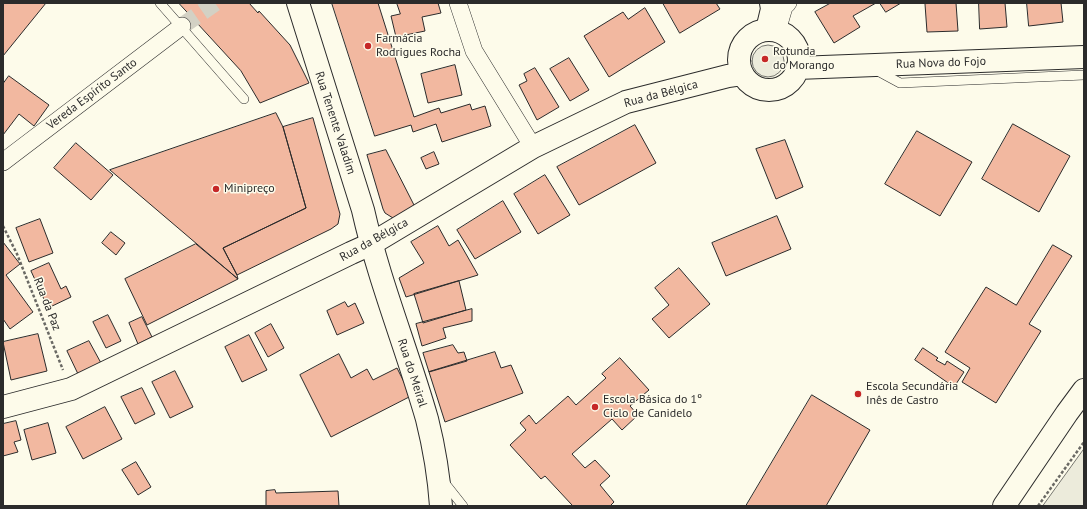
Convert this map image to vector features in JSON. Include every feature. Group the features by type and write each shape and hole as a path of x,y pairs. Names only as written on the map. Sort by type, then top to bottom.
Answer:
{"main road":[{"path":"771,3 772,30"},
{"name":"Rua Tenente Valadim","path":"296,6 363,210 371,244"},
{"path":"772,30 785,35 792,41 797,50 799,59 797,68 793,77 786,85 776,89 766,90 748,82 742,74 739,64 739,54 742,45 757,32 772,30"},
{"name":"Rua Nova do Fojo","path":"797,68 1084,57"},
{"name":"Rua da Bélgica","path":"3,407 71,389 371,244 533,147 626,102 728,76 742,74"},
{"name":"Rua do Meiral","path":"371,244 427,420 438,475 441,506"},
{"path":"1004,506 1084,390"}],"street":[{"path":"458,3 474,51 533,147"},
{"path":"772,30 784,7 788,3"},
{"name":"Vereda Espírito Santo","path":"3,162 182,26"}],"lane":[{"path":"160,3 182,26 244,99"},
{"path":"1028,78 1055,58"},
{"path":"868,66 900,83 1084,75"},
{"path":"438,475 463,506"}],"path":[{"name":"Rua da Paz","path":"3,226 18,254 71,389"},
{"path":"1038,506 1084,442"}],"shaded area":[{"path":"768,45 779,50 784,61 779,72 768,77 757,72 752,61 757,50"},
{"path":"1084,449 1084,506 1043,506"}],"building":[{"path":"3,3 46,3 3,56"},
{"path":"179,3 249,3 258,13 259,11 290,45 309,83 260,103 241,71"},
{"path":"332,3 378,3 414,117 439,108 441,113 470,104 472,110 485,106 491,126 442,142 436,124 413,132 411,125 375,136"},
{"path":"397,3 438,3 441,13 422,17 425,31 396,37 391,16 400,14"},
{"path":"663,3 716,3 720,9 680,33"},
{"path":"831,3 876,3 853,16 860,27 834,43 815,12"},
{"path":"880,3 901,3 886,12"},
{"path":"956,3 958,31 927,32 925,4"},
{"path":"979,3 1005,3 1007,27 980,29"},
{"path":"1027,3 1061,3 1063,22 1029,26"},
{"path":"645,8 665,42 609,77 584,36 623,12 628,19"},
{"path":"569,58 589,90 570,101 550,69"},
{"path":"455,65 462,95 428,103 421,74"},
{"path":"535,68 559,107 537,120 519,85 527,81 524,74"},
{"path":"9,76 49,105 34,126 19,114 3,135 3,84"},
{"name":"Minipreço","path":"276,113 283,127 306,208 223,248 238,279 110,170"},
{"path":"313,118 340,214 338,224 331,229 237,275 223,248 306,208 283,127"},
{"path":"1013,124 1070,156 1039,212 982,179"},
{"path":"635,125 656,163 579,205 557,167"},
{"path":"917,131 972,162 940,216 885,184"},
{"path":"785,140 803,187 776,199 756,149"},
{"path":"76,143 113,175 91,200 54,168"},
{"path":"386,150 415,207 393,218 385,213 383,209 367,155"},
{"path":"434,152 439,164 426,169 421,158"},
{"path":"545,175 570,215 538,234 514,194"},
{"path":"503,201 521,232 475,259 457,230"},
{"path":"777,216 791,249 726,276 712,243"},
{"path":"40,219 53,253 29,262 16,228"},
{"path":"438,226 449,246 458,240 478,275 406,297 399,278 424,263 411,242"},
{"path":"111,232 125,243 116,255 102,243"},
{"path":"3,242 20,264 6,275 33,312 10,329 3,319"},
{"path":"196,244 238,279 147,325 125,279"},
{"path":"1053,245 1072,256 1029,324 1041,331 996,403 962,382 970,368 945,352 986,287 1016,305"},
{"path":"49,263 61,289 66,286 71,297 48,308 31,271"},
{"path":"679,268 710,304 669,338 652,319 669,305 655,288"},
{"path":"459,281 466,310 423,323 414,294"},
{"path":"345,302 348,307 355,303 364,323 337,335 327,311"},
{"path":"472,309 472,321 443,328 446,338 422,346 416,324"},
{"path":"108,315 121,341 106,348 93,322"},
{"path":"142,317 152,337 138,344 129,323"},
{"path":"271,324 284,348 268,357 255,333"},
{"path":"38,334 47,371 11,380 3,342"},
{"path":"249,335 267,370 242,382 225,347"},
{"path":"89,341 101,363 78,374 67,351"},
{"path":"453,345 458,353 464,352 467,361 429,372 423,353"},
{"path":"923,348 938,358 936,360 945,365 947,361 964,372 954,387 915,360"},
{"path":"495,352 501,368 511,365 523,393 445,422 429,372"},
{"path":"339,354 351,378 367,369 373,380 397,368 411,396 331,437 300,375"},
{"path":"620,358 649,390 630,406 638,415 622,430 612,419 572,454 585,468 595,460 610,476 600,485 614,502 610,506 571,506 572,505 545,476 541,479 510,445 526,430 520,423 529,415 536,424 568,396 576,405 606,378 602,374"},
{"path":"175,371 193,407 170,418 152,382"},
{"path":"142,388 155,414 135,424 121,397"},
{"path":"812,395 870,430 826,506 746,506"},
{"path":"105,407 122,439 83,459 66,427"},
{"path":"16,421 21,440 14,442 18,452 3,456 3,424"},
{"path":"48,423 56,453 32,460 24,430"},
{"path":"136,462 151,487 138,495 122,470"},
{"path":"275,490 276,493 338,491 339,506 266,506 266,491"}],"tunnel":[{"path":"182,26 215,3"}],"place":[{"name":"Farmácia Rodrigues Rocha","path":"368,46"},
{"name":"Rotunda do Morango","path":"765,59"},
{"name":"Minipreço","path":"216,189"},
{"name":"Escola Secundária Inês de Castro","path":"858,394"},
{"name":"Escola Básica do 1º Ciclo de Canidelo","path":"595,407"}]}
